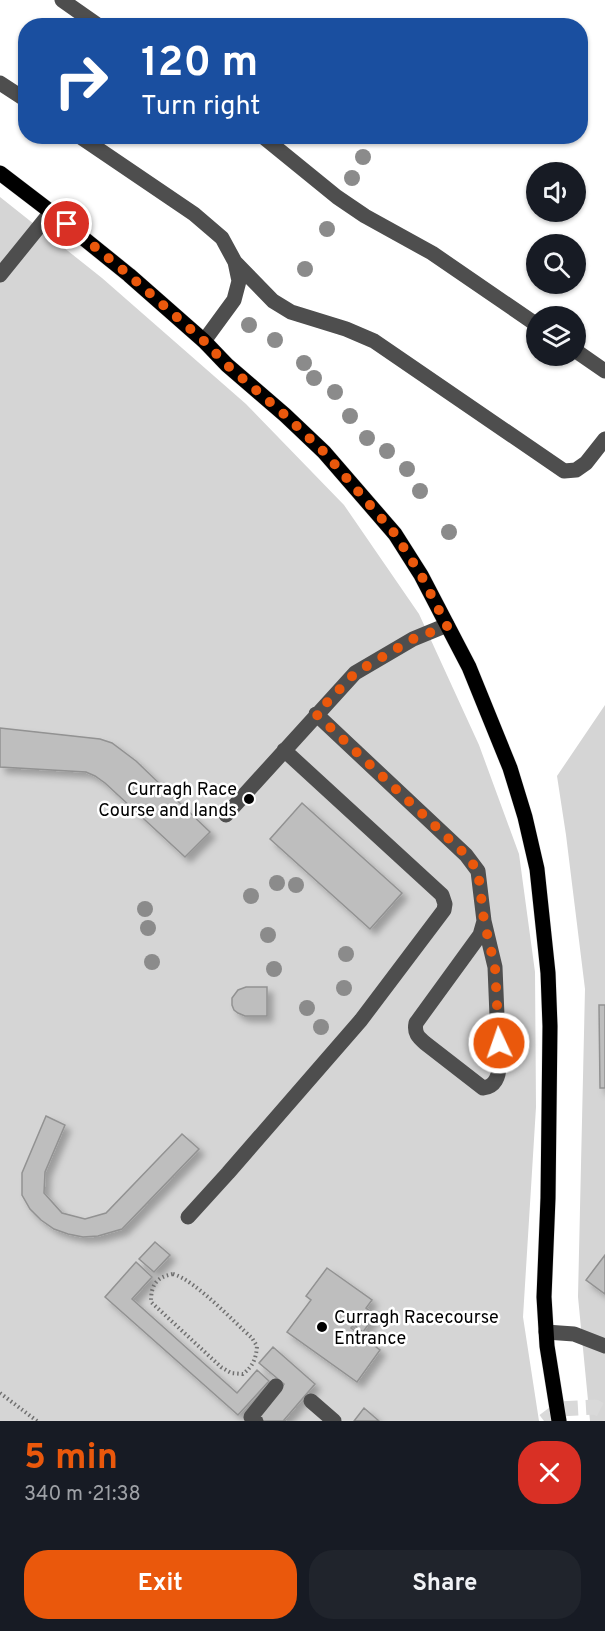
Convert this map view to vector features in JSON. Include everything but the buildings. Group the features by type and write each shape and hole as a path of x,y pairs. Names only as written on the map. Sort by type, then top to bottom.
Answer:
{"main road":[{"path":"0,173 129,275 324,452 395,534 421,575 469,667 510,768 525,817 537,869 548,973 550,1026 548,1198 544,1297 546,1332 559,1421"}],"lane":[{"path":"62,0 88,18"},
{"path":"0,83 18,95"},
{"path":"91,144 194,214 222,238 235,262 273,301 291,312 346,328 374,341 564,471 576,470 586,463 605,439"},
{"path":"272,144 365,216 432,253 526,317"},
{"path":"0,275 51,212"},
{"path":"204,341 234,300 238,281 235,262"},
{"path":"586,358 605,371"},
{"path":"226,815 355,673 413,639 447,626"},
{"path":"316,714 472,862 478,871 484,921 495,967 500,1065 497,1079 489,1087 483,1088 417,1036 415,1026 477,942 484,921"},
{"path":"188,1216 361,1020 444,910 446,904 442,895 284,750"},
{"path":"546,1332 574,1334 605,1346"},
{"path":"256,1421 251,1417 276,1386"},
{"path":"311,1401 334,1421"}],"path":[{"path":"173,1274 182,1276 205,1295 252,1338 257,1347 251,1368 243,1374 221,1367 151,1302 154,1284 163,1276 173,1274"},
{"path":"0,1393 37,1421"}],"shaded area":[{"name":"Curragh Race Course and lands","path":"0,197 102,278 246,404 344,505 419,614 479,745 519,854 535,972 536,1107 523,1317 539,1421 0,1421"},
{"path":"605,705 605,1421 590,1421 578,1297 585,989 557,776"}],"tunnel":[{"path":"544,1421 560,1409 595,1407 605,1412"}],"place":[{"name":"Curragh Race Course and lands","path":"249,799"},
{"name":"Curragh Racecourse Entrance","path":"322,1327"}],"route":[{"path":"67,224 204,341 227,365 324,452 395,534 421,575 447,626 413,639 355,673 316,714 466,855 478,871 484,921 495,967 499,1043"}]}
